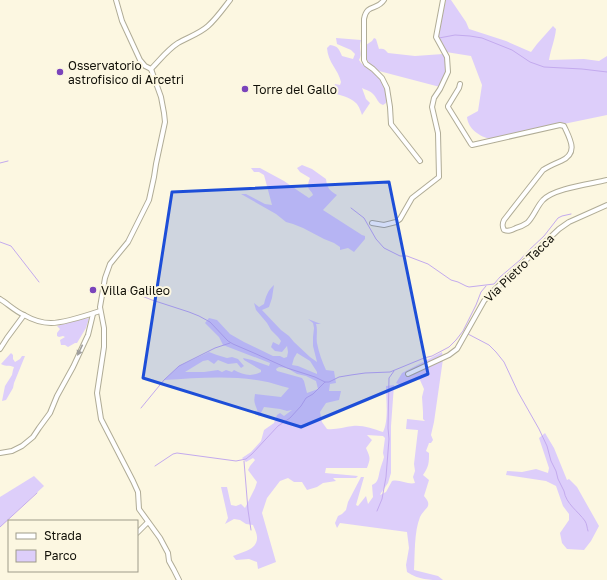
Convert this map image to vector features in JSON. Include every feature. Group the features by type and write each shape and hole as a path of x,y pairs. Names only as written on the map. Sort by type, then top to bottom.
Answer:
{"street":[{"path":"116,0 122,21 140,60 145,66 151,69 161,97 165,122 150,200 128,242 110,264 105,278 100,307 105,340 97,393 101,419 134,481 138,492 139,509 160,538 166,550 169,561 180,580"},
{"path":"151,69 169,50 207,27 230,0"},
{"path":"384,0 381,4 368,9 365,13 364,60 366,64 377,72 382,78 387,88 391,124 420,161"},
{"path":"372,224 384,225 396,222 400,219 412,198 439,177 438,133 432,107 434,98 448,72 447,57 436,37 443,0"},
{"path":"460,84 448,107 472,145 560,125 564,126 571,139 572,148 568,157 562,161 549,165 543,170 504,220 502,228 504,230 512,230 527,223 543,200 558,191 607,180"},
{"name":"Via Pietro Tacca","path":"408,374 449,355 457,349 489,295 559,229 569,222 607,205"},
{"path":"0,299 24,315 50,323 93,314 100,311"},
{"path":"0,453 12,451 22,446 33,437 40,428 50,413 88,335 93,314"},
{"path":"0,349 24,315"},
{"path":"138,532 148,522"}],"highlighted area":[{"path":"389,182 428,374 301,427 143,378 172,192"}],"green space":[{"path":"446,0 451,0 469,29 506,41 531,52 553,26 556,29 549,60 584,59 599,61 607,56 607,115 491,139 475,132 472,129 467,117 478,111 482,85 471,56 446,52 437,36"},
{"path":"336,38 361,40 361,55 359,60 380,79 386,92 386,103 383,105 381,104 373,94 362,88 366,99 370,103 362,115 354,101 345,96 332,93 335,84 340,85 341,82 338,73 329,58 327,48 330,45 335,46 342,56 353,59 355,54 351,50 337,44"},
{"path":"374,38 376,39 379,49 384,49 388,53 415,56 443,54 446,66 445,75 440,87 379,71 367,60 366,45"},
{"path":"302,165 312,169 326,179 329,189 337,195 323,210 365,236 365,239 354,252 348,248 340,250 340,247 334,243 303,228 286,222 276,214 241,194 246,194 265,204 272,205 264,175 259,172 254,172 251,168 260,168 284,181 309,198 313,195 308,187 310,178 300,172 297,168"},
{"path":"274,285 269,307 262,310 281,330 317,362 313,346 313,323 308,319 321,324 316,324 319,350 326,370 334,371 336,383 330,384 329,391 341,391 339,400 326,403 320,412 322,422 327,429 360,426 383,432 387,416 386,386 394,385 391,426 391,473 388,483 380,495 386,492 392,481 415,483 413,477 415,471 414,464 418,430 406,429 407,419 425,421 423,419 422,397 424,389 420,380 415,378 403,386 396,383 402,373 442,352 443,359 431,435 433,440 429,443 426,451 429,453 429,462 423,475 429,480 424,496 428,505 418,523 415,543 414,570 438,576 443,580 424,579 407,572 406,565 409,548 407,532 340,523 337,528 335,523 338,516 346,510 348,502 361,477 364,477 356,505 358,506 366,496 368,504 373,497 372,485 378,479 384,457 383,453 385,438 383,436 367,435 372,440 366,448 370,458 367,468 326,468 325,473 358,476 356,478 333,478 336,481 323,483 317,487 307,490 302,482 294,482 288,478 280,481 267,498 262,513 276,562 258,569 257,562 249,559 236,560 233,556 252,548 257,541 257,535 253,525 246,524 240,520 234,519 225,524 228,518 221,487 227,487 231,505 236,506 241,504 245,508 257,482 248,470 255,460 253,458 246,462 242,458 251,452 261,441 264,430 274,423 277,415 280,413 284,416 292,410 287,411 264,407 259,417 254,400 255,394 281,397 289,388 250,379 238,378 164,380 179,366 209,352 227,358 232,357 238,359 244,366 241,368 237,363 228,364 218,360 214,364 208,360 203,361 185,372 218,370 222,372 226,370 232,372 234,370 251,375 261,372 261,370 243,358 269,366 270,363 223,345 219,337 205,323 209,318 217,320 230,334 244,342 273,356 280,356 284,358 287,357 287,346 282,352 275,351 271,347 273,342 279,345 281,341 256,310 254,303 259,307 264,304","holes":["297,353 310,361 317,374 292,365","279,367 287,368 297,374 306,376 316,381 318,389 307,393 302,378 277,371 276,369"]},
{"path":"89,318 86,328 77,343 68,347 61,345 60,340 65,337 57,336 60,329 57,326 71,321"},
{"path":"11,353 15,362 22,356 25,356 13,388 6,400 2,401 5,386 12,375 14,367 1,364"},
{"path":"545,433 554,448 567,480 569,479 577,487 599,526 584,550 567,549 562,543 560,533 569,520 569,514 563,506 556,486 546,481 506,475 507,471 522,472 536,469 548,473 549,468 539,438"},
{"path":"34,476 44,486 0,527 0,497"}],"waterway":[{"path":"439,38 455,35 482,38 512,50 530,62 544,67 607,72"},
{"path":"0,163 8,161"},
{"path":"351,208 364,218 376,239 384,248 400,256 407,256 428,264 451,280 469,287 494,284 544,236 558,218 571,214"},
{"path":"0,242 11,246 39,282"},
{"path":"114,285 199,316 210,322 228,341 233,344 287,368 315,377 325,382"},
{"path":"155,466 177,453 236,461 246,459 278,426 290,418 306,398 313,394 325,382 351,375 390,372 432,356 449,347 463,331 481,292 486,286"},
{"path":"468,334 489,345 504,362 518,392 547,446 551,461 565,496 585,521 588,531"},
{"path":"141,408 164,380 179,366 215,348 230,343"},
{"path":"377,511 382,499 386,477 389,439 389,378 394,371"},
{"path":"244,461 251,530"},
{"path":"0,527 37,493"}],"place":[{"name":"Osservatorio astrofisico di Arcetri","path":"60,72"},
{"name":"Torre del Gallo","path":"245,89"},
{"name":"Villa Galileo","path":"93,290"}]}
